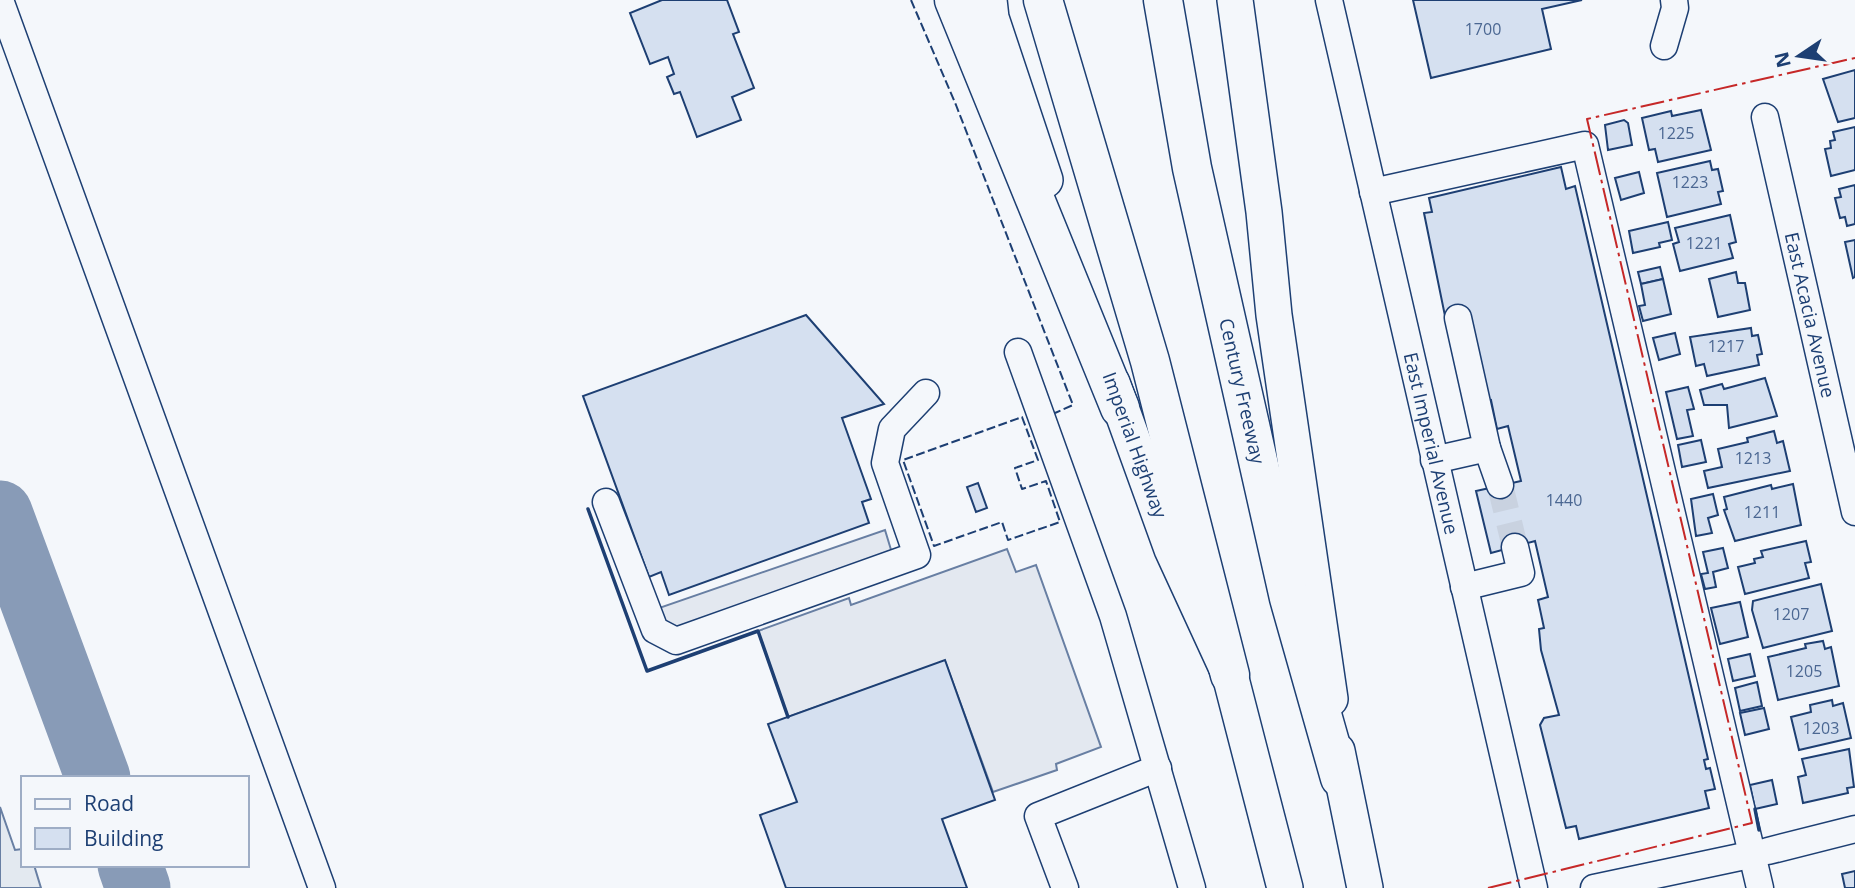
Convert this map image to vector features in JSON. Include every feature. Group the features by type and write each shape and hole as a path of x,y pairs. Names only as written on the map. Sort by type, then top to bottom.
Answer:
{"highway":[{"path":"954,0 1120,408"},
{"path":"1043,0 1150,361 1230,675"},
{"name":"Century Freeway","path":"1163,0 1192,168 1283,571 1340,778"}],"main road":[{"name":"Imperial Highway","path":"989,0 991,18 1120,408 1172,549 1230,675 1285,888"},
{"path":"1235,0 1264,212 1274,315 1316,589 1340,778 1365,888"}],"street":[{"path":"0,0 322,888"},
{"name":"East Imperial Avenue","path":"1329,0 1534,888"},
{"path":"1664,46 1675,8 1674,0"},
{"name":"East Acacia Avenue","path":"1765,117 1855,512"},
{"path":"1373,192 1585,145 1759,853 1759,888"},
{"path":"1458,318 1487,448 1500,485"},
{"path":"1017,352 1113,616 1192,888"},
{"path":"606,502 655,630 676,641 917,555 885,463 892,429 926,393"},
{"path":"1434,460 1487,448"},
{"path":"1464,587 1521,573 1515,547"},
{"path":"1065,888 1038,816 1158,768"},
{"path":"1594,888 1759,853 1855,829"}],"shaded area":[{"path":"885,530 892,553 667,631 659,608"},
{"path":"1007,549 1016,572 1036,565 1101,747 1056,764 1057,770 993,792 945,661 788,717 758,631 849,598 851,605"},
{"path":"0,807 15,850 21,849 21,867 35,867 41,888 0,888"}],"building":[{"path":"662,0 727,0 739,32 733,34 754,88 732,97 741,120 697,137 680,92 674,94 667,77 674,74 668,57 650,64 630,13"},
{"path":"1413,0 1582,0 1542,9 1551,49 1431,78"},
{"path":"1855,70 1855,118 1838,122 1823,79"},
{"path":"1701,110 1711,150 1658,162 1655,149 1649,150 1642,118 1671,111 1672,116"},
{"path":"1624,120 1628,123 1632,145 1608,150 1605,125"},
{"path":"1855,127 1855,170 1831,176 1825,149 1831,148 1830,141 1835,140 1833,132"},
{"path":"1710,161 1712,170 1718,169 1723,191 1718,192 1721,204 1667,217 1657,173"},
{"path":"1561,167 1566,189 1575,186 1708,759 1704,760 1706,769 1710,768 1715,789 1705,791 1709,808 1579,839 1576,826 1566,828 1540,725 1544,718 1559,715 1541,650 1539,629 1544,628 1538,600 1548,597 1535,541 1491,553 1476,491 1521,481 1508,426 1497,429 1491,400 1485,402 1445,316 1424,213 1432,212 1429,198"},
{"path":"1639,172 1644,193 1621,200 1615,178"},
{"path":"1855,185 1855,224 1847,226 1845,217 1840,218 1835,198 1841,197 1839,189"},
{"path":"1730,215 1736,242 1729,244 1733,258 1680,271 1673,244 1679,242 1675,228"},
{"path":"1668,222 1672,240 1659,243 1660,247 1633,253 1629,231"},
{"path":"1855,240 1855,277 1853,278 1845,242"},
{"path":"1660,267 1663,279 1641,284 1638,272"},
{"path":"1736,272 1738,283 1745,283 1750,310 1718,317 1709,279"},
{"path":"1663,279 1671,314 1643,321 1639,306 1645,305 1641,284"},
{"path":"806,315 884,404 842,418 871,499 862,502 869,523 669,595 661,572 649,577 583,396"},
{"path":"1751,328 1752,336 1758,335 1762,354 1757,355 1759,365 1707,376 1704,364 1696,366 1690,337"},
{"path":"1675,333 1680,354 1659,360 1653,338"},
{"path":"1765,378 1777,416 1729,428 1727,405 1704,405 1700,390 1722,384 1724,389"},
{"path":"1688,387 1694,409 1687,410 1693,436 1677,439 1666,392"},
{"path":"1774,431 1777,443 1783,441 1790,471 1708,488 1704,471 1722,467 1718,449 1748,442 1747,438"},
{"path":"1701,440 1706,462 1682,467 1678,445"},
{"path":"978,483 987,508 976,512 967,487"},
{"path":"1793,484 1801,525 1735,541 1724,510 1727,509 1724,497 1771,485 1772,489"},
{"path":"1713,494 1718,515 1708,518 1712,533 1696,536 1691,499"},
{"path":"1806,541 1811,562 1805,563 1809,578 1745,594 1738,567 1755,563 1754,559 1763,557 1761,551"},
{"path":"1723,548 1728,568 1713,572 1716,587 1705,589 1701,574 1708,573 1703,552"},
{"path":"1821,584 1832,631 1763,648 1752,610 1753,601"},
{"path":"1740,602 1748,637 1720,644 1711,608"},
{"path":"1823,641 1825,649 1831,647 1839,686 1778,700 1768,657 1806,648 1805,644"},
{"path":"1750,654 1755,676 1733,681 1728,659"},
{"path":"945,660 995,800 942,819 967,888 786,888 760,815 797,802 768,724"},
{"path":"1757,682 1762,706 1740,711 1735,688"},
{"path":"1832,700 1833,706 1843,703 1851,738 1799,750 1791,717 1811,712 1810,705"},
{"path":"1764,708 1769,729 1745,735 1740,713"},
{"path":"1849,749 1854,787 1847,788 1848,793 1803,803 1798,777 1806,775 1802,759"},
{"path":"1772,780 1777,804 1755,809 1750,785"},
{"path":"1855,871 1855,888 1845,888 1842,874"}],"taxiway":[{"path":"0,513 97,776"},
{"path":"131,867 138,888"}],"tunnel":[{"path":"1500,485 1515,547"}],"fence":[{"path":"911,0 956,105 1073,405 1055,413"},
{"path":"1022,417 1038,460 1015,468 1022,489 1046,481 1060,522 1008,540 1002,522 934,546 903,460 1022,417"}],"wall":[{"path":"588,509 647,671 758,631 788,717"},
{"path":"1755,809 1759,830"}],"power":[{"path":"1488,888 1752,823 1587,119 1855,58"}]}
